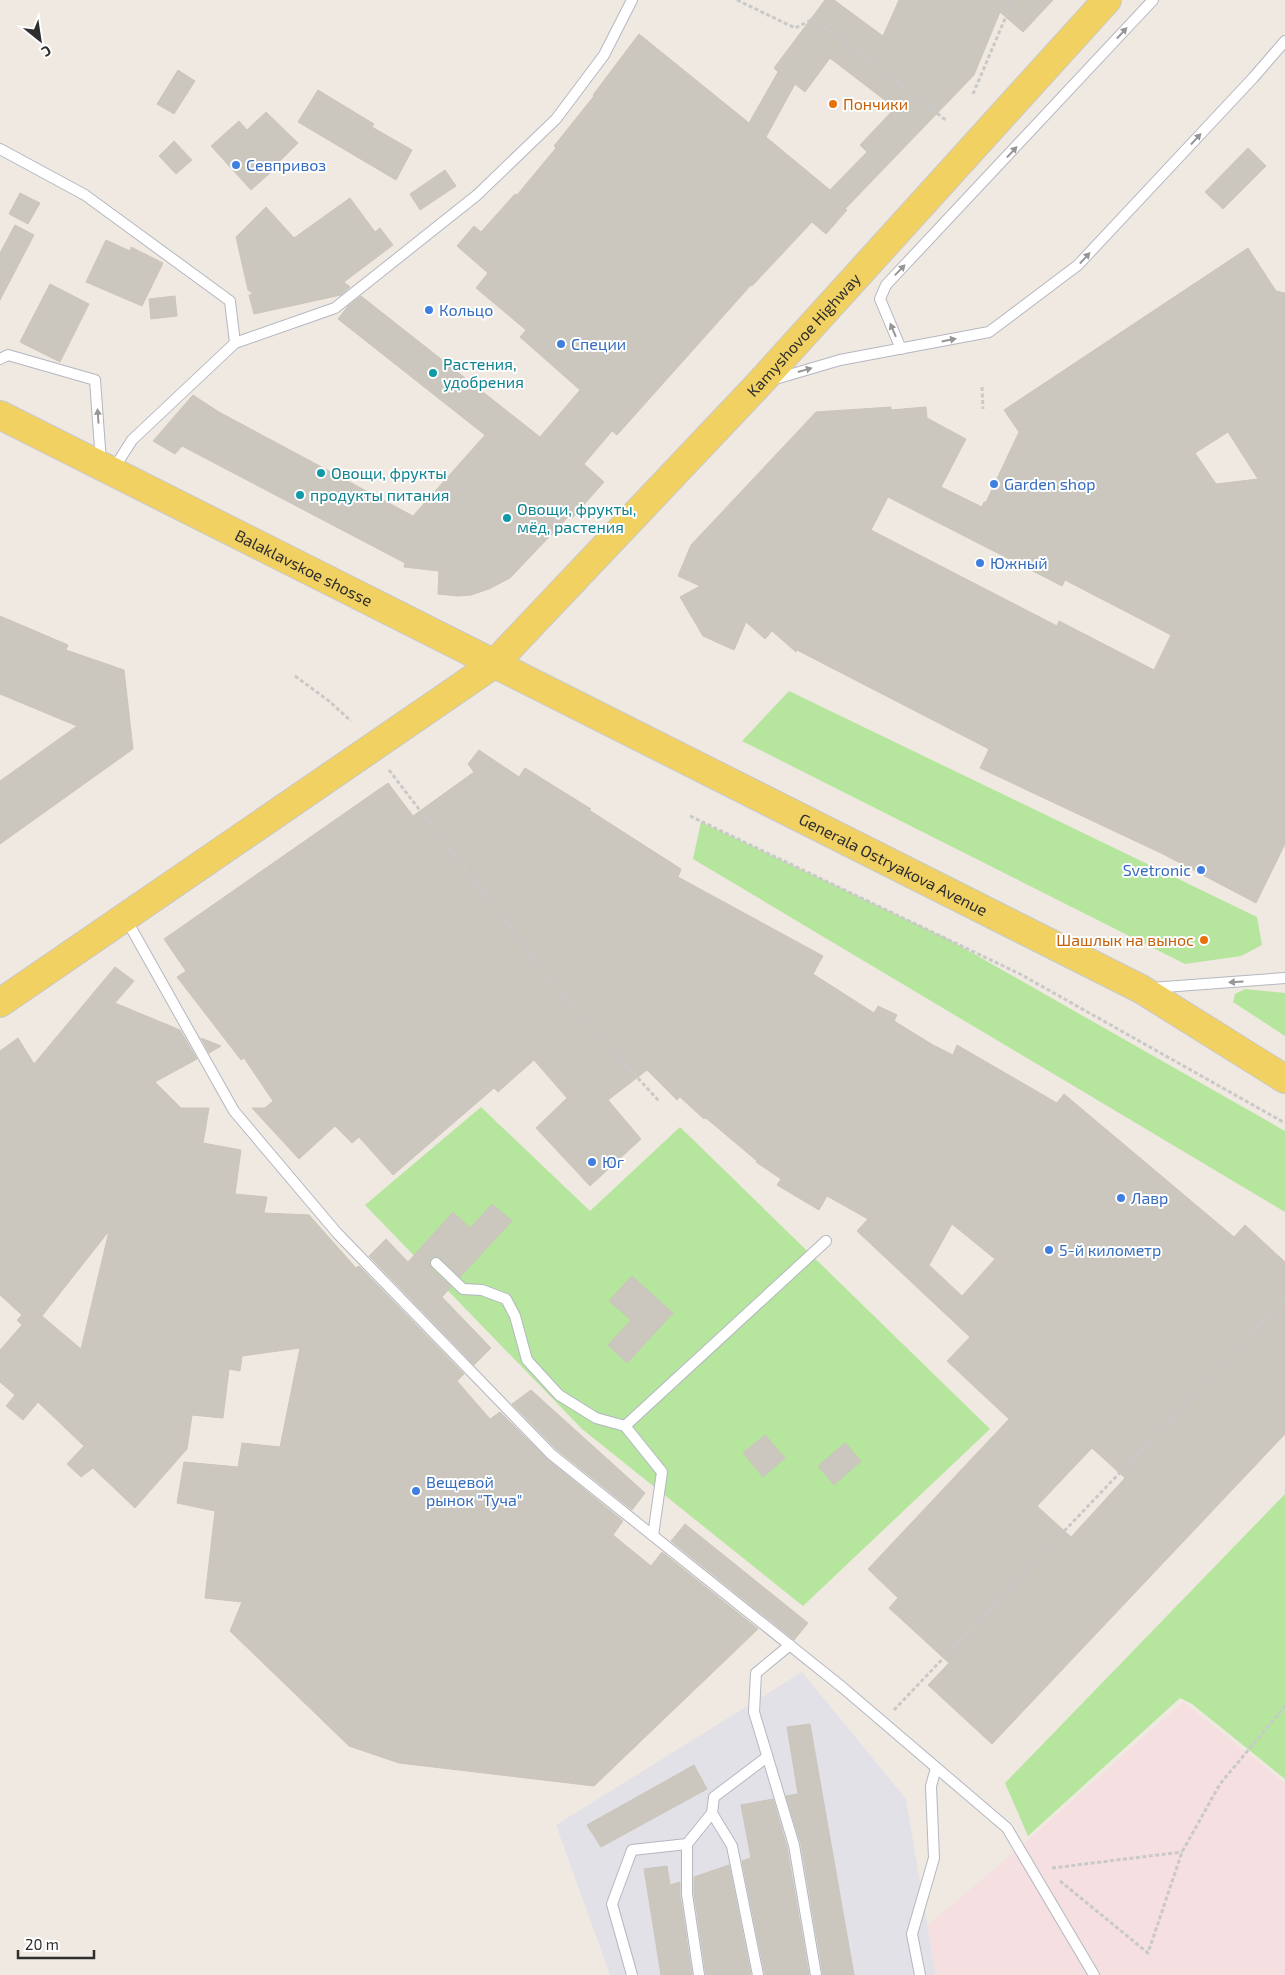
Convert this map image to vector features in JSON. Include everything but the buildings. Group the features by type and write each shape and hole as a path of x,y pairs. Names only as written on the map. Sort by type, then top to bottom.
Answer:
{"main road":[{"name":"Kamyshovoe Highway","path":"0,1003 494,664 759,384 1107,0"},
{"name":"Balaklavskoe shosse","path":"0,415 494,664"},
{"name":"Generala Ostryakova Avenue","path":"494,664 792,812 1141,989 1285,1079"}],"lane":[{"path":"107,468 132,440 234,343 335,308 477,195 556,119 604,55 632,0"},
{"path":"901,349 880,300 886,285 1153,0"},
{"path":"759,384 840,360 989,332 1078,265 1253,78 1285,40"},
{"path":"0,149 85,195 230,301 234,343"},
{"path":"0,359 8,355 95,380 107,468"},
{"path":"125,916 234,1111 331,1225 551,1454 790,1645 1008,1828 1094,1975"},
{"path":"1141,989 1285,978"},
{"path":"625,1426 826,1241"},
{"path":"436,1263 463,1289 482,1290 506,1299 515,1316 527,1360 559,1395 596,1418 625,1426 662,1472 653,1536"},
{"path":"790,1645 756,1673 754,1712 794,1845 816,1975"},
{"path":"699,1975 687,1894 687,1844 712,1813 714,1797 767,1757"},
{"path":"920,1975 912,1934 934,1858 931,1786 936,1768"},
{"path":"712,1813 732,1846 758,1975"},
{"path":"632,1975 612,1904 632,1850 687,1844"}],"path":[{"path":"737,0 795,28 814,19 947,121"},
{"path":"973,94 1013,0"},
{"path":"982,387 983,409"},
{"path":"295,676 330,701 351,721"},
{"path":"389,770 558,991 659,1101"},
{"path":"690,816 1020,974 1285,1123"},
{"path":"883,1722 1285,1299"},
{"path":"1182,1852 1046,1869 1148,1953 1182,1852 1220,1784 1285,1706"}],"shaded area":[{"path":"802,1672 906,1799 936,1975 610,1975 556,1825"},
{"path":"1183,1702 1285,1783 1285,1975 936,1975 928,1925 1019,1848"}],"green space":[{"path":"789,691 1257,917 1262,945 1241,956 1185,964 742,741"},
{"path":"701,822 948,939 1285,1131 1285,1212 693,859"},
{"path":"1245,989 1285,993 1285,1036 1233,1002 1235,994"},
{"path":"481,1107 590,1211 680,1127 990,1429 803,1606 582,1429 365,1205"},
{"path":"1285,1494 1285,1779 1192,1704 1180,1698 1028,1836 1005,1783"}],"place":[{"name":"Пончики","path":"833,104"},
{"name":"Севпривоз","path":"236,165"},
{"name":"Кольцо","path":"429,310"},
{"name":"Специи","path":"561,344"},
{"name":"Растения, удобрения","path":"433,373"},
{"name":"Овощи, фрукты","path":"321,473"},
{"name":"Garden shop","path":"994,484"},
{"name":"продукты питания","path":"300,495"},
{"name":"Овощи, фрукты, мёд, растения","path":"507,518"},
{"name":"Южный","path":"980,563"},
{"name":"Svetronic","path":"1201,870"},
{"name":"Шашлык на вынос","path":"1204,940"},
{"name":"Юг","path":"592,1162"},
{"name":"Лавр","path":"1121,1198"},
{"name":"5-й километр","path":"1049,1250"},
{"name":"Вещевой рынок \"Туча\"","path":"416,1491"}]}
